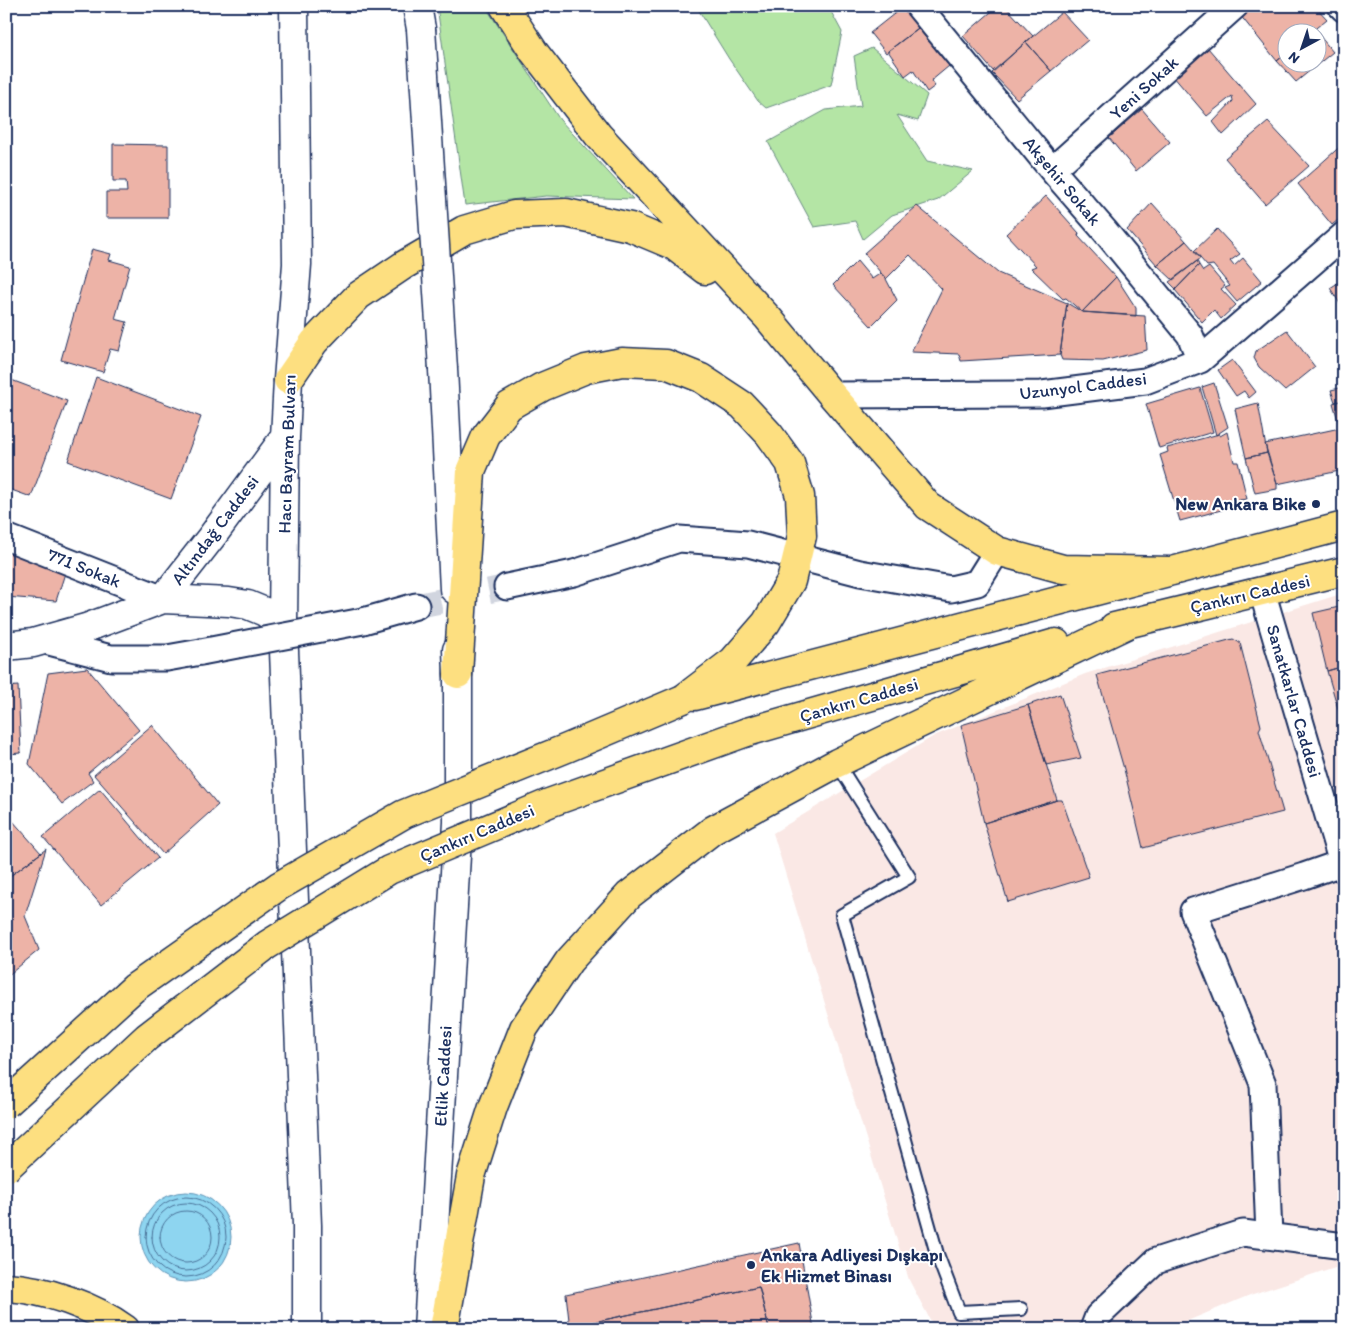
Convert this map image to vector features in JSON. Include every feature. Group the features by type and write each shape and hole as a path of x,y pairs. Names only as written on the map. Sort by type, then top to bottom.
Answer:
{"main road":[{"name":"Hacı Bayram Bulvarı","path":"294,6 297,264 285,437 283,626 307,1225 307,1329"},
{"path":"504,6 534,52 598,135 768,318 928,506 997,551 1063,569 1172,571"},
{"path":"419,18 443,369 458,674"},
{"path":"288,380 314,342 358,296 404,265 464,230 514,215 566,212 630,227 673,245 768,318"},
{"path":"458,674 471,472 486,436 510,406 542,387 586,369 622,362 666,364 701,378 742,405 769,434 790,463 800,496 802,536 791,581 766,623 733,661 683,699"},
{"name":"Altındağ Caddesi","path":"163,599 285,437"},
{"path":"6,1104 134,988 279,886 404,814 683,699 1344,526"},
{"name":"Çankırı Caddesi","path":"6,1168 147,1037 267,945 389,870 549,803 747,732 1132,622 1344,571"},
{"name":"Altındağ Caddesi","path":"6,646 33,643 86,628 163,599 229,602 248,606 265,612 283,626"},
{"path":"444,1329 471,1176 493,1106 524,1028 569,960 629,895 713,830 837,763 1132,622"},
{"name":"Etlik Caddesi","path":"428,1329 458,822 458,674"},
{"path":"6,1286 46,1294 88,1307 125,1329"}],"street":[{"name":"Akşehir Sokak","path":"918,6 1190,335 1200,360"},
{"name":"Yeni Sokak","path":"1052,170 1236,6"},
{"path":"1341,6 1344,9"},
{"name":"Uzunyol Caddesi","path":"832,395 1042,394 1145,381 1200,360 1344,235"},
{"name":"771 Sokak","path":"6,537 163,599"},
{"path":"507,587 574,573 679,539 748,544 860,573 951,589 977,583 997,551"},
{"name":"Sanatkarlar Caddesi","path":"1262,591 1343,865"},
{"path":"41,640 112,658 167,658 363,621 416,606"},
{"path":"1269,1236 1263,1084 1192,911 1343,865"},
{"path":"1093,1329 1098,1316 1156,1261 1243,1232 1344,1246"}],"lane":[{"path":"837,763 909,877 842,915 937,1254 959,1312 1021,1309"}],"shaded area":[{"path":"1344,593 1344,1264 1250,1295 1168,1329 935,1329 909,1280 773,833 934,736 1085,674"}],"green space":[{"path":"437,6 485,6 560,120 633,199 546,196 465,205"},
{"path":"696,6 828,6 842,32 831,85 766,108 758,101 729,59"},
{"path":"872,48 927,95 918,121 897,115 927,161 973,171 938,200 892,215 863,239 855,221 814,227 768,142 826,110 861,106 854,56"}],"water":[{"path":"186,1192 203,1195 218,1205 228,1220 231,1237 228,1254 218,1269 203,1279 186,1282 169,1279 154,1269 144,1254 141,1237 144,1220 154,1205 169,1195"}],"building":[{"path":"904,6 921,26 886,53 870,33"},
{"path":"998,6 1005,6 1033,36 993,71 963,36"},
{"path":"1250,6 1315,6 1327,19 1323,22 1278,22 1277,61 1240,15"},
{"path":"1062,12 1088,40 1051,71 1026,42"},
{"path":"918,28 949,66 931,81 935,86 927,92 913,70 905,76 888,51"},
{"path":"1026,42 1051,71 1017,99 992,73"},
{"path":"1328,46 1333,52 1328,56"},
{"path":"1208,48 1256,104 1223,135 1213,122 1233,101 1232,96 1207,116 1173,76"},
{"path":"1287,72 1308,72 1296,82"},
{"path":"1142,109 1170,142 1136,171 1109,138"},
{"path":"1268,122 1309,166 1265,204 1225,158"},
{"path":"1344,143 1344,215 1332,225 1298,184"},
{"path":"113,144 168,145 168,218 106,218 106,192 127,192 126,181 113,181"},
{"path":"1046,196 1079,233 1078,236 1116,277 1082,312 1066,298 1063,299 1031,268 1036,266 1006,234"},
{"path":"1152,203 1186,241 1157,265 1127,230"},
{"path":"917,206 998,273 1067,303 1060,355 961,361 959,354 911,352 942,289 910,255 886,279 864,253"},
{"path":"1217,229 1240,254 1230,261 1234,266 1243,258 1262,281 1237,302 1225,288 1230,286 1213,265 1207,266 1194,251"},
{"path":"1186,241 1201,258 1173,280 1157,265"},
{"path":"92,249 111,254 109,260 130,266 115,319 127,322 119,351 110,349 103,372 61,360"},
{"path":"857,261 872,279 881,273 897,300 871,326 833,285"},
{"path":"1197,261 1199,265 1176,289 1169,282"},
{"path":"1199,265 1203,271 1209,267 1225,286 1221,289 1236,305 1221,319 1214,310 1202,322 1175,290"},
{"path":"1116,277 1136,308 1136,316 1082,312"},
{"path":"1344,279 1344,310 1330,288"},
{"path":"1067,303 1082,312 1145,316 1147,350 1103,361 1062,360 1060,355"},
{"path":"1287,330 1315,367 1285,391 1259,367 1254,358 1256,351"},
{"path":"1232,360 1256,392 1249,398 1244,391 1236,396 1218,370"},
{"path":"96,377 201,417 171,499 68,461"},
{"path":"6,378 67,401 31,497 6,488"},
{"path":"1214,383 1228,427 1216,435 1202,387"},
{"path":"1344,387 1344,400 1335,402 1331,390"},
{"path":"1200,388 1213,432 1159,448 1146,404"},
{"path":"1344,400 1344,441 1333,403"},
{"path":"1258,403 1267,453 1246,458 1235,409"},
{"path":"1340,428 1344,441 1344,470 1277,484 1265,444"},
{"path":"1227,432 1234,462 1238,462 1247,499 1239,500 1240,505 1180,521 1160,455 1168,452 1167,448 1219,434 1220,436"},
{"path":"1267,453 1277,489 1255,493 1246,458"},
{"path":"6,542 68,564 56,601 6,597"},
{"path":"1339,607 1344,623 1344,666 1327,671 1313,613"},
{"path":"1233,639 1240,643 1261,726 1259,730 1283,812 1143,848 1124,769 1097,675"},
{"path":"1344,666 1344,729 1327,671"},
{"path":"87,668 139,730 88,773 93,781 62,804 29,764 48,673"},
{"path":"18,686 21,753 7,754 10,799 6,799 6,687"},
{"path":"1060,694 1081,758 1046,765 1028,705"},
{"path":"1028,705 1057,800 984,823 961,725"},
{"path":"152,725 218,805 163,854 94,775"},
{"path":"100,789 158,858 101,905 43,837"},
{"path":"1062,800 1089,877 1008,902 984,823"},
{"path":"12,820 41,853 6,879 6,825"},
{"path":"46,849 25,916 39,950 6,977 6,879"},
{"name":"Ankara Adliyesi Dışkapı Ek Hizmet Binası","path":"799,1243 814,1329 769,1329 759,1287 594,1322 595,1329 570,1329 566,1294"},
{"path":"759,1287 769,1329 595,1329 594,1322"}],"tunnel":[{"path":"416,606 507,587"}],"place":[{"name":"New Ankara Bike","path":"1316,504"},
{"name":"Ankara Adliyesi Dışkapı Ek Hizmet Binası","path":"751,1265"}]}
